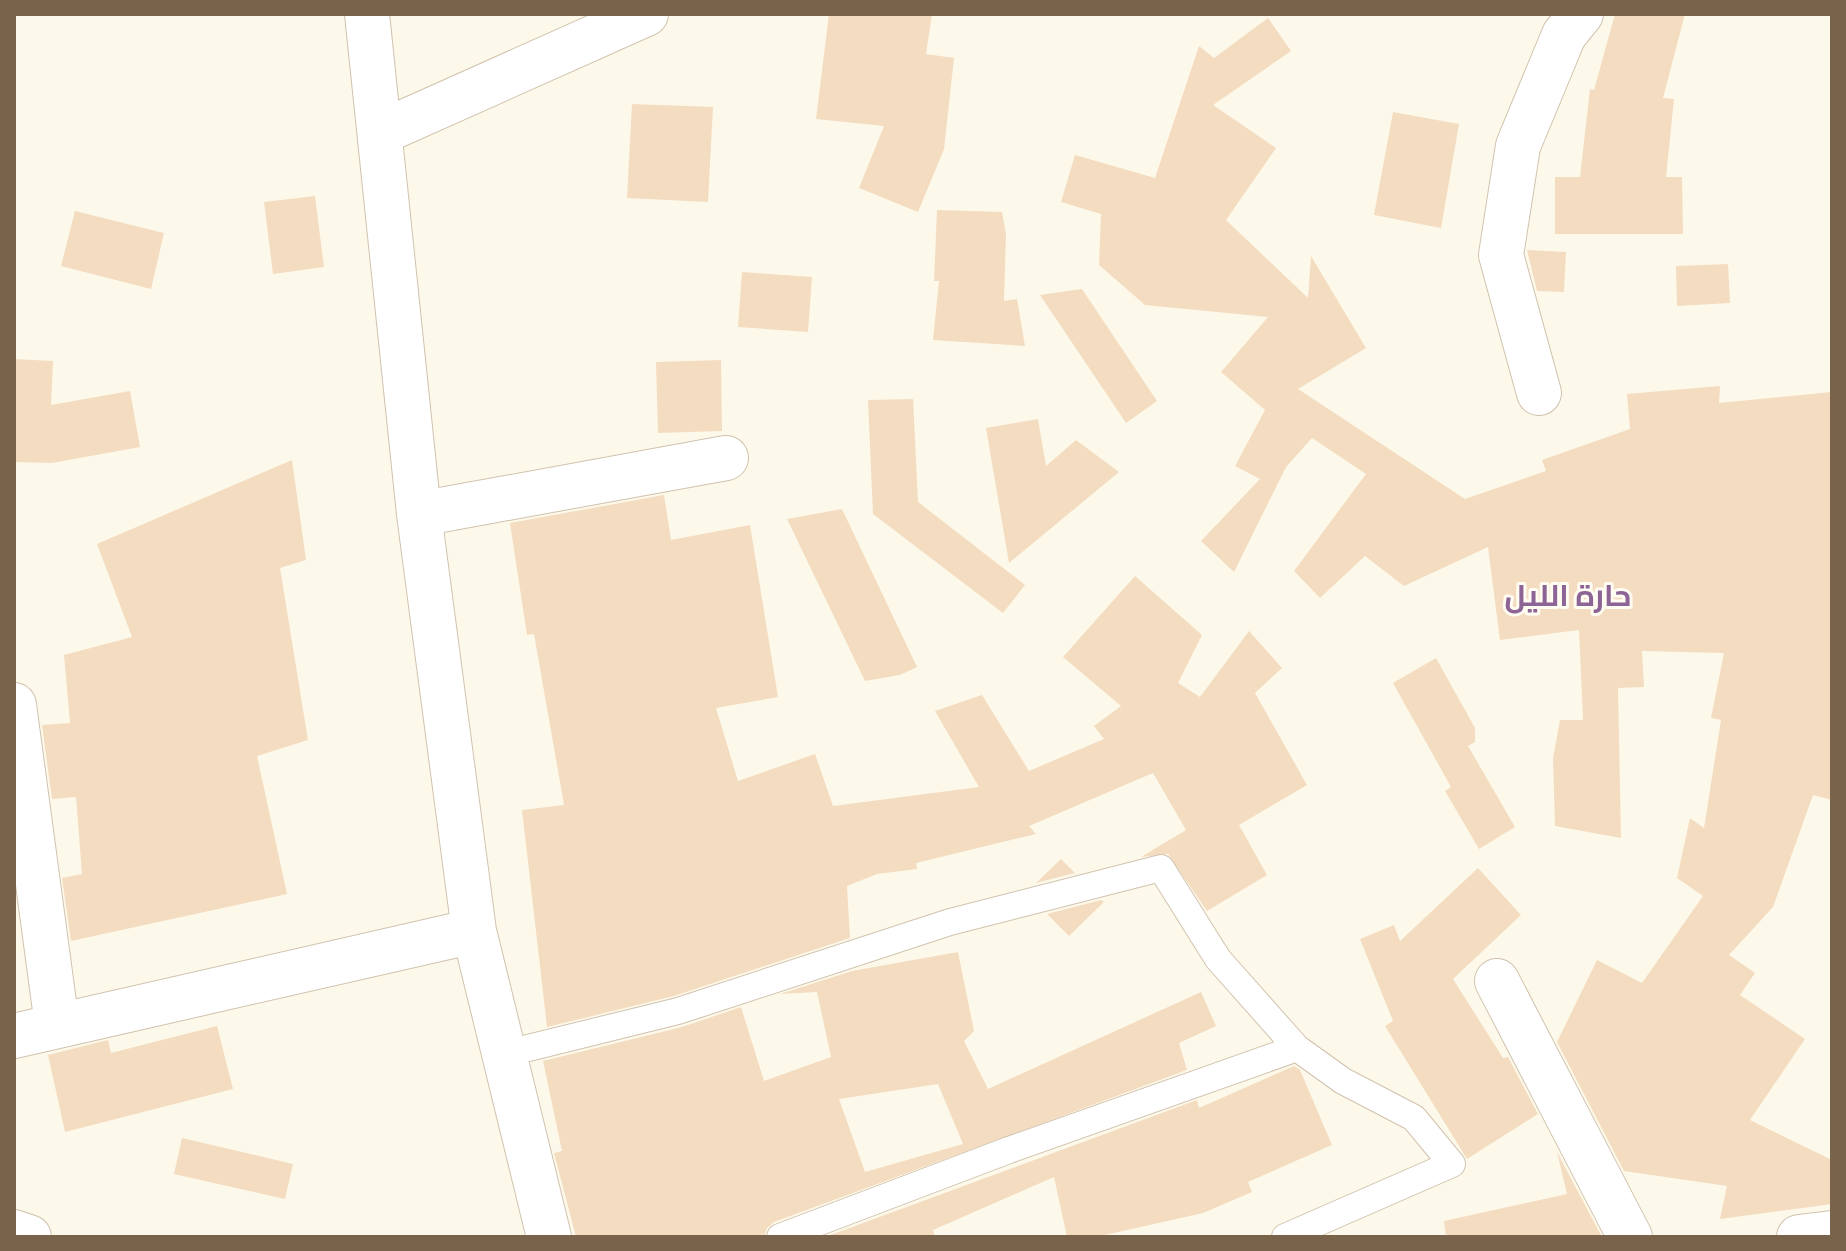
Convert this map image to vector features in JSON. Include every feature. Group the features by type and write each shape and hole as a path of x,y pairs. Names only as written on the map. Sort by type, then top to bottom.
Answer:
{"street":[{"path":"367,14 382,132 419,514 474,931 549,1237"},
{"path":"382,132 646,14"},
{"path":"1539,393 1501,255 1518,146 1564,35 1581,14"},
{"path":"419,514 726,458"},
{"path":"14,705 57,1025"},
{"path":"14,1036 474,931"},
{"path":"1497,981 1630,1237"},
{"path":"14,1232 29,1237"},
{"path":"1799,1237 1832,1233"}],"lane":[{"path":"504,1054 678,1011 950,922 1161,868 1218,959 1297,1048 1343,1081 1414,1118 1452,1164 1285,1237"},
{"path":"780,1237 1009,1150 1297,1048"}],"building":[{"path":"829,14 932,14 926,54 954,58 944,149 918,212 859,188 884,126 816,119"},
{"path":"1615,14 1685,14 1663,98 1674,99 1666,177 1682,177 1683,234 1555,234 1555,177 1580,177 1590,89 1594,90"},
{"path":"1268,18 1291,51 1213,105 1276,148 1226,220 1308,298 1311,256 1366,348 1298,389 1465,499 1546,471 1542,460 1630,429 1627,394 1720,386 1719,403 1832,392 1832,800 1813,795 1773,907 1729,955 1755,973 1740,995 1805,1039 1750,1120 1832,1160 1832,1204 1720,1219 1727,1186 1624,1171 1557,1042 1597,960 1642,983 1703,896 1677,878 1690,818 1704,828 1721,720 1711,718 1724,653 1642,651 1644,687 1618,688 1621,838 1555,826 1553,758 1560,720 1583,720 1579,630 1500,640 1488,547 1404,586 1365,556 1320,598 1294,571 1366,474 1312,438 1286,467 1234,572 1201,541 1260,479 1235,466 1265,410 1221,372 1268,317 1145,305 1099,265 1101,214 1061,202 1075,155 1155,178 1199,46 1214,58"},
{"path":"632,104 713,107 708,202 627,198"},
{"path":"1393,112 1459,124 1441,228 1374,215"},
{"path":"315,196 324,267 273,274 264,202"},
{"path":"937,210 1002,212 1006,234 1004,301 1017,299 1025,346 933,340 939,281 934,281"},
{"path":"75,211 164,233 151,289 61,266"},
{"path":"1527,250 1566,252 1564,292 1537,291"},
{"path":"1728,264 1730,303 1677,306 1676,266"},
{"path":"742,272 812,277 808,332 738,327"},
{"path":"1082,289 1157,401 1126,423 1040,295"},
{"path":"14,359 53,361 51,405 130,391 140,447 52,463 14,462"},
{"path":"721,360 722,431 658,433 656,362"},
{"path":"913,399 918,502 1025,585 1003,613 873,514 868,400"},
{"path":"1038,419 1046,466 1076,440 1119,472 1009,563 986,428"},
{"path":"292,460 306,560 280,568 308,740 257,756 287,894 71,941 62,878 82,874 76,797 52,799 42,725 70,723 64,655 132,637 97,544"},
{"path":"664,495 671,540 750,525 778,697 716,708 738,781 815,754 833,806 979,787 935,711 982,695 1029,771 1104,739 1094,726 1121,706 1063,657 1135,576 1202,635 1178,683 1200,697 1249,631 1282,668 1255,693 1307,785 1239,825 1267,875 1207,911 1168,854 1141,857 1186,830 1153,773 1029,826 1036,834 916,863 917,869 877,874 847,886 850,938 674,996 547,1027 522,810 564,805 534,634 527,635 510,523"},
{"path":"842,509 917,667 900,675 865,681 787,519"},
{"path":"1436,658 1475,728 1475,742 1468,746 1515,827 1479,849 1445,791 1451,787 1393,683"},
{"path":"1061,859 1075,873 1036,883"},
{"path":"1478,868 1521,915 1453,979 1503,1058 1508,1057 1538,1114 1467,1159 1385,1026 1393,1021 1360,939 1394,925 1400,941"},
{"path":"1101,900 1104,902 1069,936 1047,914"},
{"path":"958,952 974,1031 964,1041 988,1089 1201,992 1216,1026 1179,1043 1187,1070 774,1222 767,1228 764,1237 576,1237 554,1153 562,1151 543,1061 682,1027 741,1007 764,1081 831,1057 817,992 780,994 852,971","holes":["938,1084 963,1144 865,1172 839,1099"]},
{"path":"217,1026 233,1089 65,1132 48,1055 108,1040 111,1053"},
{"path":"1294,1066 1300,1070 1332,1145 1248,1182 1252,1192 1203,1213 1096,1237 1067,1237 1054,1177 933,1230 935,1237 825,1237 1197,1100 1199,1108"},
{"path":"182,1138 293,1164 285,1199 174,1174"},
{"path":"1557,1152 1602,1237 1446,1237 1444,1221 1567,1194"}],"district":[{"name":"حارة الليل","path":"1568,595"}]}
